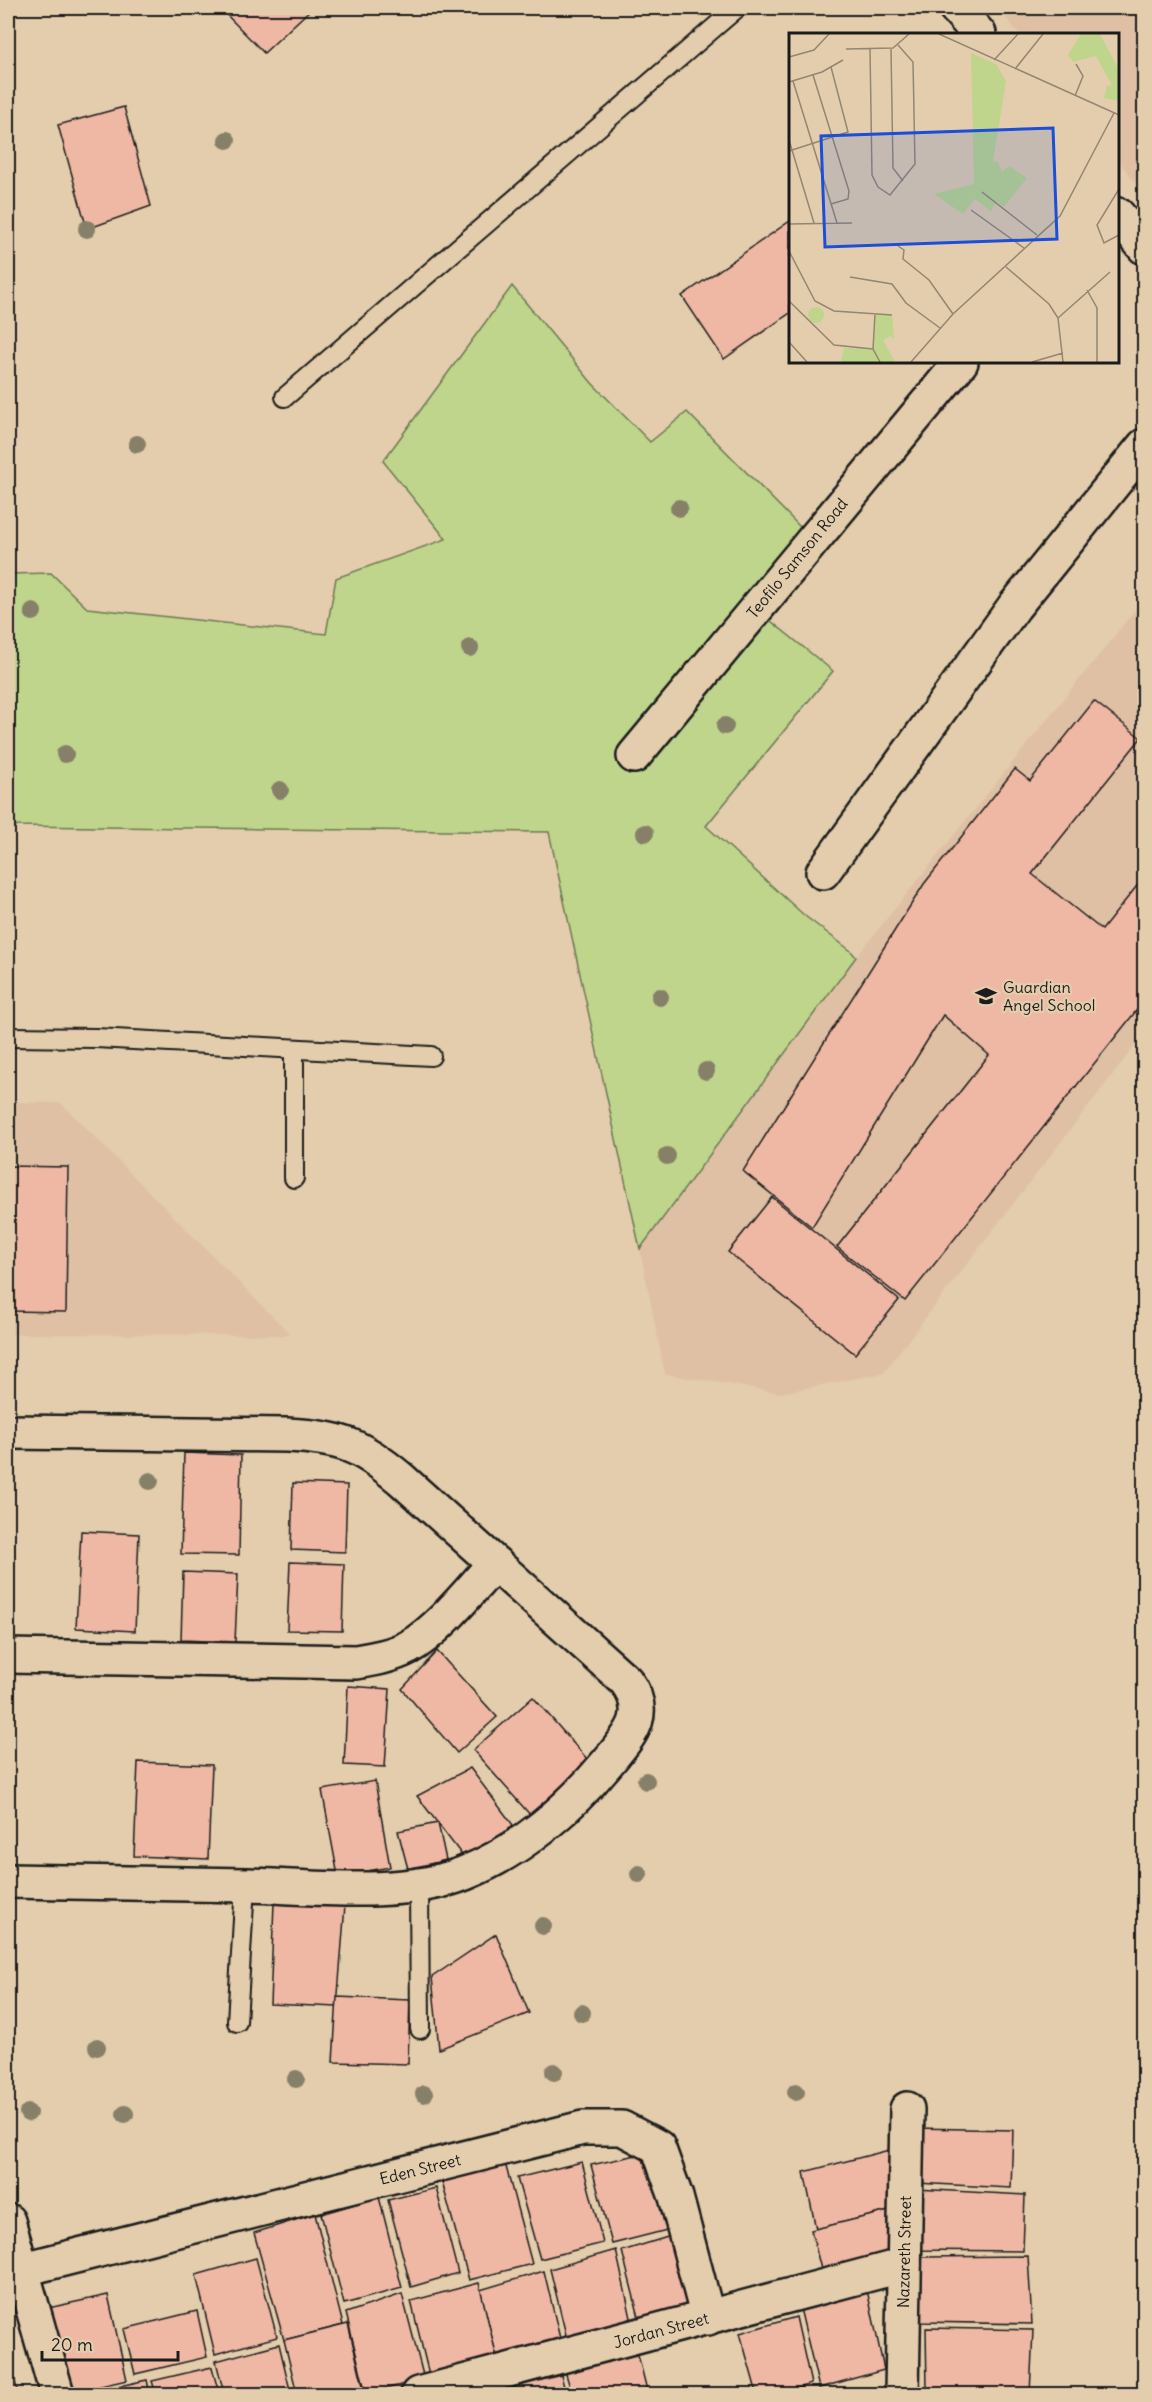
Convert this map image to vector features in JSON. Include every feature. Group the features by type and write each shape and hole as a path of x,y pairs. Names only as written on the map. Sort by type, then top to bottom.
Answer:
{"street":[{"path":"956,8 978,33"},
{"path":"1119,216 1144,247"},
{"name":"Teofilo Samson Road","path":"634,756 960,363"},
{"path":"823,872 1014,607 1144,446"},
{"path":"8,1432 286,1435 323,1437 350,1444 374,1456 626,1681 634,1693 638,1707 636,1722 627,1739 591,1782 544,1826 502,1857 463,1874 419,1885 356,1888 8,1881"},
{"path":"8,1656 356,1662 381,1658 408,1647 428,1635 495,1563"},
{"name":"Nazareth Street","path":"902,2394 907,2109"},
{"name":"Eden Street","path":"15,2271 583,2128 622,2128 658,2147 676,2197 708,2318"},
{"path":"8,2221 15,2271 57,2394"},
{"name":"Jordan Street","path":"418,2394 904,2265"}],"lane":[{"path":"285,397 737,8"},
{"path":"8,1037 96,1038 431,1056"},
{"path":"294,1049 294,1178"},
{"path":"237,2022 245,1885"},
{"path":"419,1885 420,2029"}],"shaded area":[{"path":"998,8 1144,8 1144,194 1119,161 1119,33 1018,33"},
{"name":"Guardian Angel School","path":"1144,599 1144,1034 883,1373 781,1393 665,1374 640,1249 856,957"},
{"path":"8,1102 61,1103 291,1335 8,1334"}],"green space":[{"path":"512,286 592,383 650,442 687,412 805,532 746,601 833,671 706,826 805,916 856,957 640,1249 549,832 8,826 8,574 51,573 87,608 326,634 336,578 446,539 383,461"}],"building":[{"path":"220,8 312,8 264,53"},
{"path":"124,107 151,206 87,229 58,125"},
{"path":"789,222 789,314 724,359 682,296"},
{"path":"1094,701 1141,738 1032,874 1102,930 1144,877 1144,1001 905,1301 837,1247 989,1055 943,1015 812,1227 743,1171 924,884 1015,769 1030,781"},
{"path":"8,1166 68,1167 66,1312 8,1311"},
{"path":"772,1197 899,1300 855,1354 728,1252"},
{"path":"184,1453 241,1455 239,1555 181,1554"},
{"path":"293,1483 347,1485 345,1552 291,1550"},
{"path":"81,1531 139,1534 135,1631 76,1628"},
{"path":"290,1562 344,1564 342,1631 287,1630"},
{"path":"183,1572 238,1574 235,1642 181,1640"},
{"path":"437,1651 497,1717 457,1753 402,1689"},
{"path":"348,1686 390,1689 385,1767 344,1765"},
{"path":"533,1697 588,1760 532,1817 473,1750"},
{"path":"138,1762 212,1765 208,1859 134,1856"},
{"path":"470,1768 516,1829 468,1863 417,1796"},
{"path":"375,1781 390,1867 338,1876 322,1790"},
{"path":"438,1823 446,1860 408,1869 398,1831"},
{"path":"274,1903 345,1905 337,2007 270,2004"},
{"path":"496,1934 529,2013 439,2049 432,1977"},
{"path":"337,1997 410,2000 408,2064 333,2062"},
{"path":"915,2128 1013,2130 1011,2188 916,2183"},
{"path":"897,2148 897,2209 816,2229 804,2172"},
{"path":"650,2152 671,2229 612,2244 591,2165"},
{"path":"582,2162 603,2243 540,2259 517,2178"},
{"path":"505,2163 532,2264 469,2280 442,2182"},
{"path":"436,2188 458,2273 411,2287 388,2200"},
{"path":"916,2189 1025,2195 1023,2251 914,2250"},
{"path":"379,2197 402,2288 344,2304 321,2214"},
{"path":"897,2209 897,2259 823,2277 811,2230"},
{"path":"315,2214 343,2325 284,2340 254,2233"},
{"path":"671,2236 692,2309 640,2321 622,2251"},
{"path":"616,2250 633,2327 568,2343 550,2269"},
{"path":"1028,2256 1032,2324 920,2322 921,2257"},
{"path":"256,2258 277,2337 215,2354 196,2275"},
{"path":"544,2271 562,2347 498,2362 480,2290"},
{"path":"479,2283 498,2362 430,2379 411,2301"},
{"path":"866,2285 884,2370 819,2388 799,2304"},
{"path":"402,2294 424,2379 366,2394 346,2313"},
{"path":"108,2295 127,2380 66,2394 39,2310"},
{"path":"197,2311 207,2357 135,2374 124,2329"},
{"path":"796,2317 811,2384 777,2394 757,2394 740,2333"},
{"path":"348,2324 365,2394 297,2394 284,2340"},
{"path":"926,2328 1033,2330 1030,2394 927,2391"},
{"path":"279,2344 291,2394 224,2394 216,2361"},
{"path":"636,2347 648,2394 572,2394 565,2371"},
{"path":"8,2353 18,2394 8,2394"},
{"path":"212,2367 219,2394 156,2394 152,2381"},
{"path":"559,2368 566,2394 499,2394 496,2385"},
{"path":"147,2380 150,2394 83,2394"},
{"path":"967,2393 1030,2394 967,2394"}],"place":[{"name":"Guardian Angel School","path":"986,996"}]}
